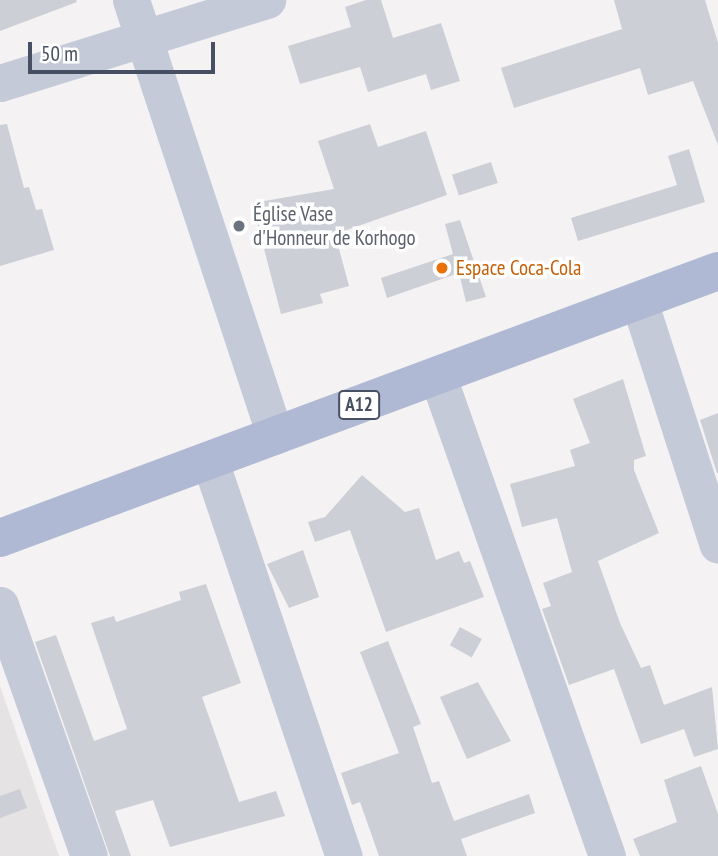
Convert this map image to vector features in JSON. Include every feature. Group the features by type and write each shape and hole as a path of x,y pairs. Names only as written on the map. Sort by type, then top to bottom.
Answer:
{"main road":[{"name":"A12","path":"0,538 211,464 275,436 718,271"}],"street":[{"path":"131,0 141,37 275,436"},
{"path":"0,83 267,0"},
{"path":"639,301 718,545"},
{"path":"438,377 607,856"},
{"path":"211,464 344,856"},
{"path":"0,605 89,856"}],"shaded area":[{"path":"0,686 59,856 0,856"}],"building":[{"path":"0,0 76,0 77,2 0,31"},
{"path":"366,0 381,0 393,38 441,23 460,81 431,90 426,74 368,92 360,67 300,84 288,46 351,27 345,7"},
{"path":"614,0 705,0 718,43 718,145 693,81 648,95 640,68 514,108 501,68 622,29"},
{"path":"7,124 24,188 29,187 36,210 42,209 54,250 0,266 0,125"},
{"path":"370,124 378,147 426,131 447,195 335,234 349,286 320,294 323,303 281,314 252,203 334,189 318,141"},
{"path":"689,149 705,202 578,241 571,218 677,185 668,156"},
{"path":"491,162 498,183 459,196 452,175"},
{"path":"460,220 486,297 466,302 459,273 387,298 381,278 453,254 445,224"},
{"path":"623,379 646,456 634,460 634,470 659,533 598,561 620,623 641,668 650,665 664,705 712,687 718,749 694,757 684,729 641,744 614,669 569,685 542,609 551,606 543,583 572,572 557,518 522,527 510,484 575,466 570,450 590,443 573,399"},
{"path":"718,413 718,473 717,473 700,420"},
{"path":"362,475 405,512 419,508 436,560 459,551 464,563 470,561 484,597 386,632 350,530 315,542 308,522 325,517"},
{"path":"303,550 319,597 289,608 267,564"},
{"path":"206,584 241,683 202,697 239,802 276,791 285,816 170,847 153,800 115,811 131,856 110,856 35,642 56,635 94,741 127,729 91,623 114,616 116,622 181,600 179,592"},
{"path":"460,627 482,639 472,657 450,645"},
{"path":"388,641 421,724 413,727 432,783 439,781 454,821 529,794 535,813 461,839 467,856 379,856 360,802 352,805 341,773 399,753 360,652"},
{"path":"478,682 511,741 467,759 440,697"},
{"path":"701,766 718,814 718,856 640,856 633,839 677,822 664,780"},
{"path":"20,789 27,808 0,818 0,796"}],"place":[{"name":"Église Vase d'Honneur de Korhogo","path":"239,226"},
{"name":"Espace Coca-Cola","path":"442,268"}]}
